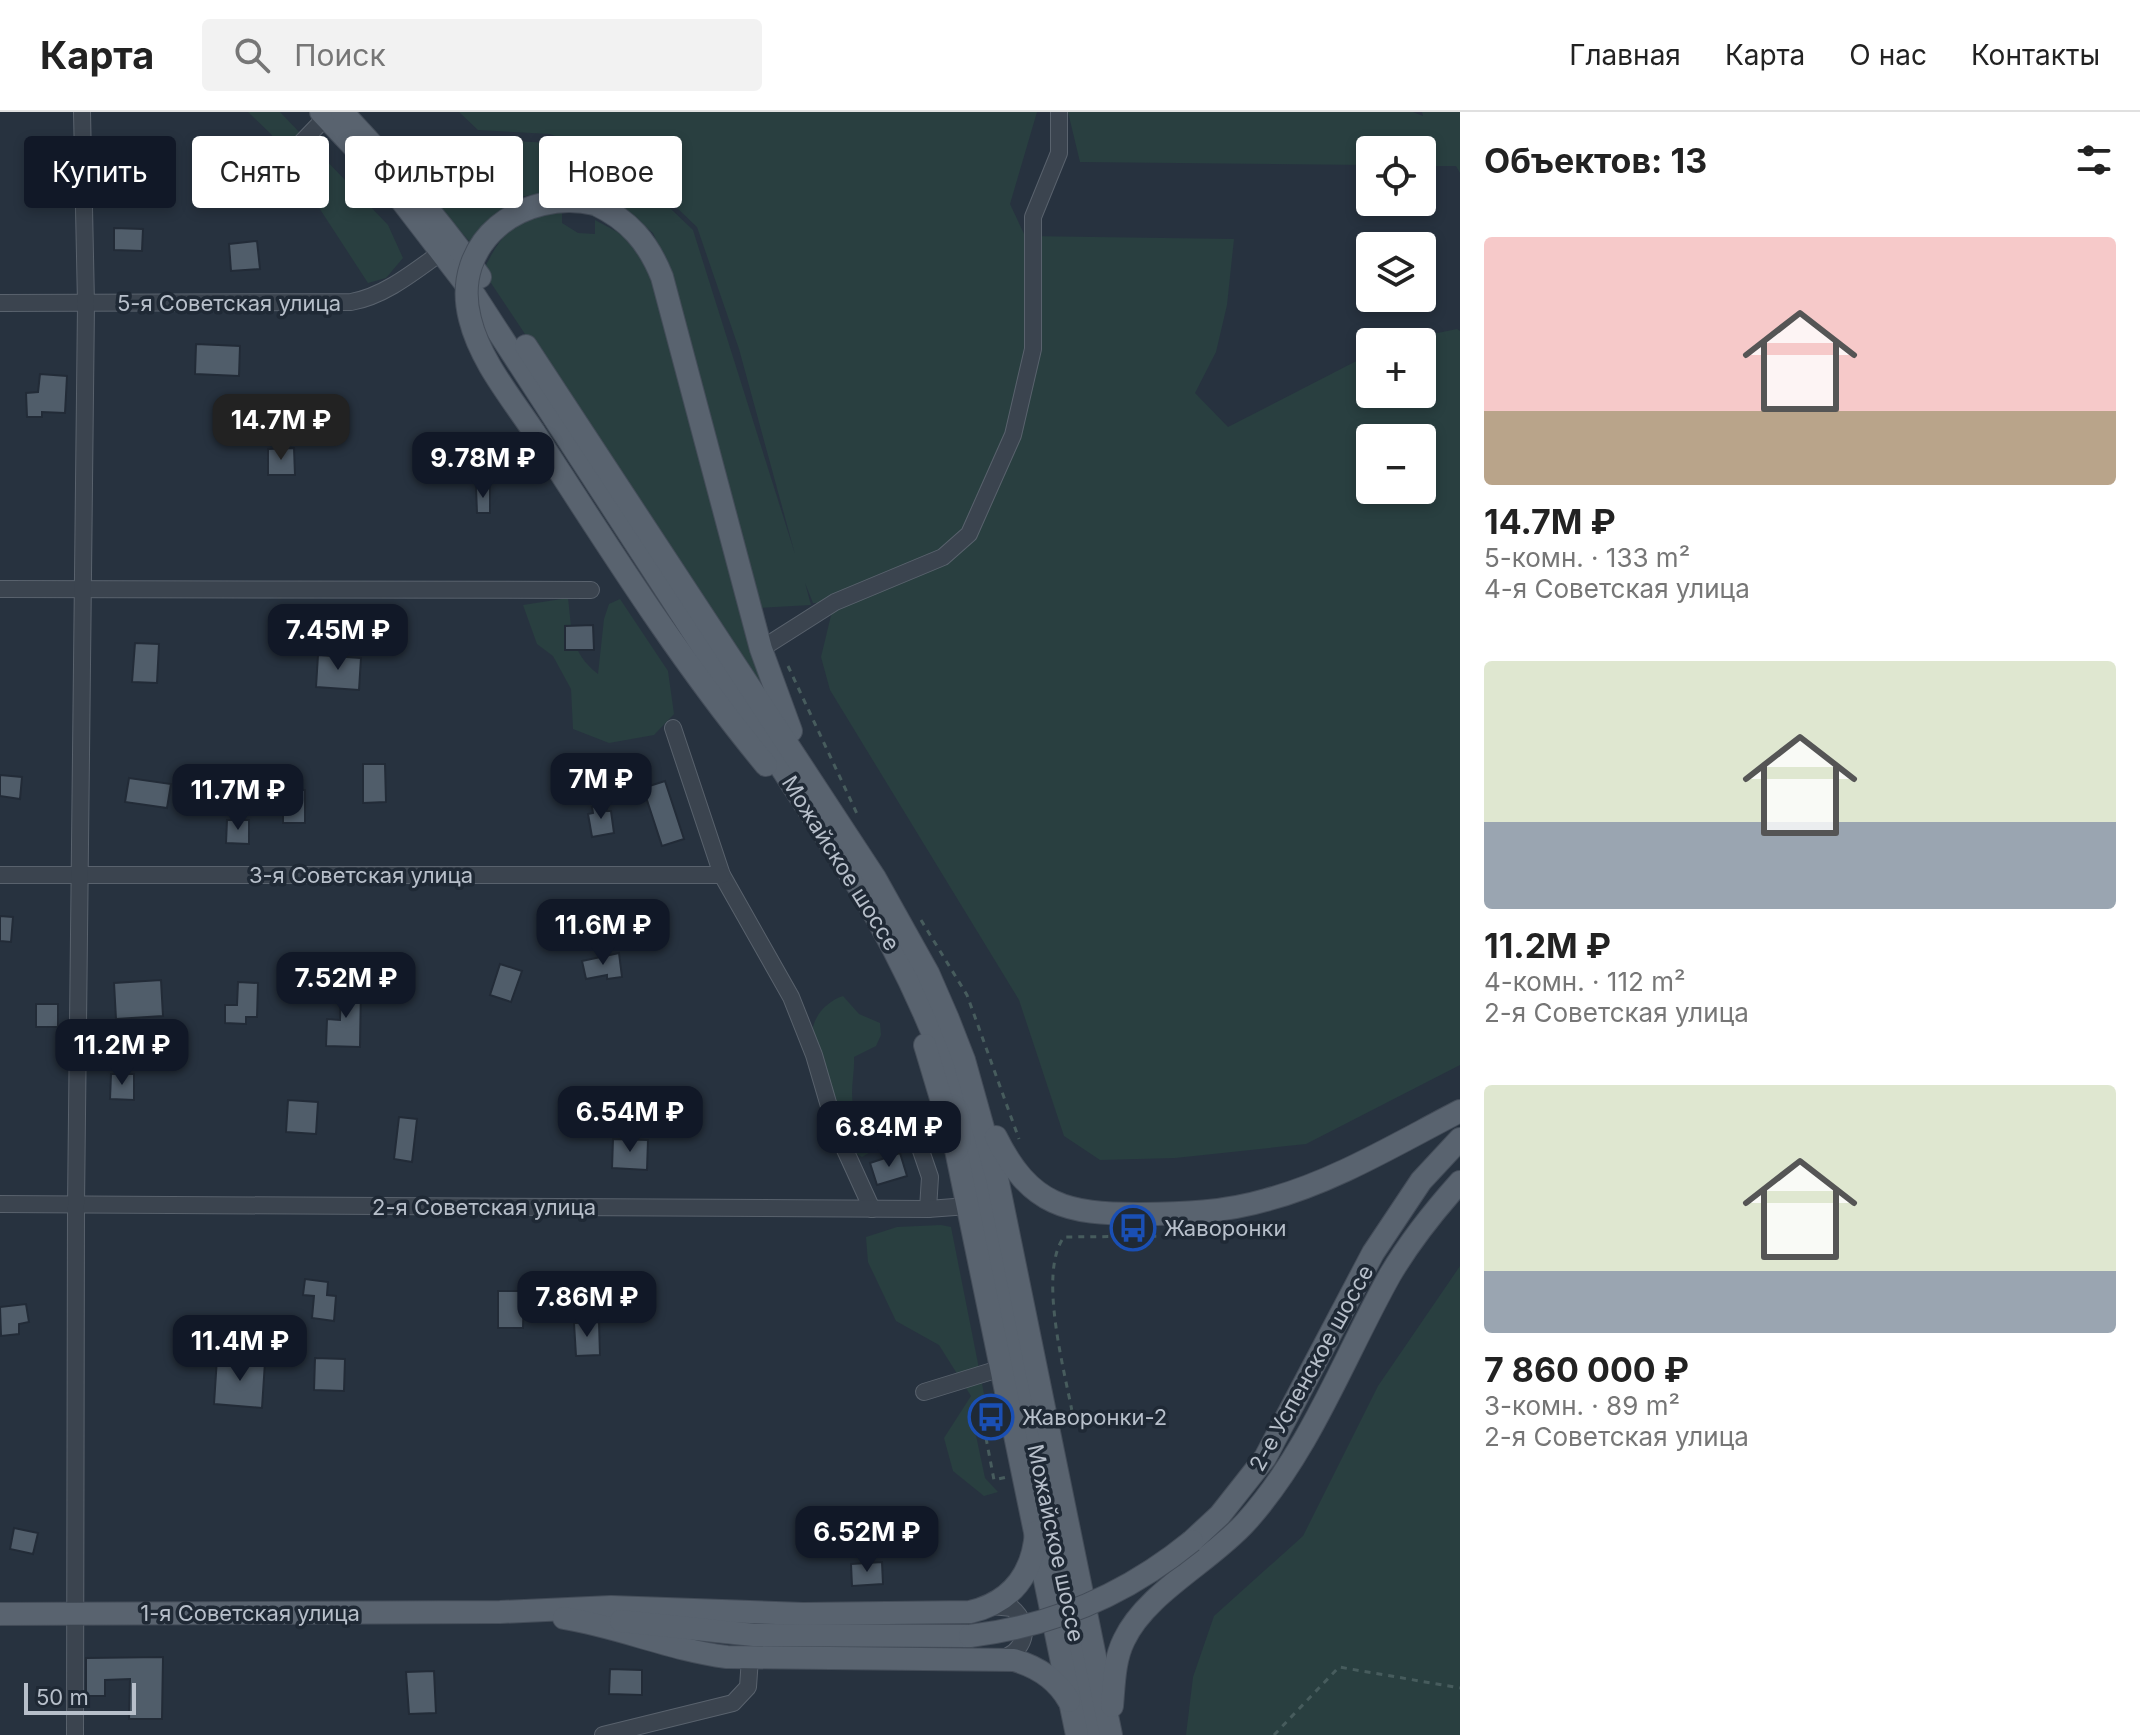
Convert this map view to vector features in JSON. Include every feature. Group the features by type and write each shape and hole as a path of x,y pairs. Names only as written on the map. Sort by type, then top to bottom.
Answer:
{"main road":[{"name":"Можайское шоссе","path":"330,114 443,251 845,832 858,886 915,988 965,1116 982,1182 1095,1735"},
{"name":"Можайское шоссе","path":"330,114 400,173 442,223 487,287 875,878 928,973 964,1060 997,1178 1112,1735"},
{"path":"559,200 595,204 627,221 648,248 662,277 771,643 770,682 793,735 845,832 700,683 477,341 469,317 467,294 471,273 486,238 520,210 559,200"},
{"path":"858,886 924,1041 955,1145 1077,1735"},
{"path":"964,1060 994,1134 1015,1172 1050,1200 1073,1210 1097,1214 1197,1213 1269,1200 1380,1152 1460,1111"},
{"name":"2-е Успенское шоссе","path":"543,1615 754,1635 970,1636 1022,1627 1099,1601 1144,1576 1192,1541 1220,1515 1265,1458 1373,1253 1421,1181 1460,1139"},
{"name":"2-е Успенское шоссе","path":"1392,1226 1460,1160"},
{"path":"1112,1735 1117,1661 1133,1624 1159,1596 1219,1549 1268,1495 1295,1456 1392,1272 1412,1241 1460,1182"},
{"path":"500,1612 611,1607 885,1614 970,1612 992,1606 1016,1588 1025,1575 1034,1551 1036,1532"},
{"path":"500,1612 586,1622 696,1653 750,1658 891,1661 997,1659 1026,1664 1042,1672 1063,1691 1072,1707"},
{"name":"1-я Советская улица","path":"0,1614 500,1612"}],"street":[{"path":"75,1735 76,1205 86,304 82,112"},
{"path":"771,643 835,602 943,557 969,534 1013,435 1033,349 1033,217 1059,153 1059,112"},
{"path":"308,136 330,114"},
{"name":"5-я Советская улица","path":"0,303 351,302 366,300 413,273 443,251"},
{"path":"0,589 591,590"},
{"path":"673,728 722,875 791,997 814,1055 836,1130 872,1209"},
{"name":"3-я Советская улица","path":"0,875 722,875"},
{"path":"915,1133 930,1177 928,1209"},
{"name":"2-я Советская улица","path":"0,1204 872,1209 968,1206"},
{"path":"924,1392 1002,1368"},
{"path":"992,1606 1012,1608 1024,1628 1023,1643 1016,1653 997,1659"},
{"path":"603,1735 733,1703 748,1687 750,1658"}],"path":[{"path":"771,643 787,663 845,832"},
{"path":"918,914 967,995 1007,1110 1024,1149"},
{"path":"1072,1411 1053,1318 1056,1248 1064,1237 1174,1236 1177,1228"},
{"path":"986,1438 994,1480 1008,1477"},
{"path":"1274,1735 1339,1667 1460,1688"}],"green space":[{"path":"248,112 280,112 303,136 272,136"},
{"path":"459,112 1037,112 1010,204 1025,236 1234,239 1227,305 1216,352 1195,393 1228,427 1356,361 1356,408 1436,408 1436,333 1460,331 1460,1065 1306,1144 1175,1158 1100,1160 1064,1136 1019,1000 830,690 821,657 834,603 813,603 805,583 811,605 759,608 670,271 653,233 623,208 670,208 693,230 795,554 739,349 697,227 677,208 682,208 682,136 478,130"},
{"path":"1068,112 1413,112 1423,116 1422,112 1460,112 1460,173 1456,166 1436,166 1436,136 1356,136 1356,165 1080,162"},
{"path":"523,142 539,142 539,193 523,197"},
{"path":"329,163 345,180 345,208 372,208 388,225 403,258 386,278 368,283 319,208 329,208"},
{"path":"440,208 509,208 470,242"},
{"path":"562,210 562,223 578,233 595,234 595,220 636,242 656,279 772,705 483,271 512,228 533,216"},
{"path":"568,598 577,649 598,674 604,619 609,604 620,599 668,671 674,714 654,735 609,743 573,729 571,689 553,656 537,644 523,605"},
{"path":"843,996 859,1014 880,1023 881,1035 876,1046 854,1057 853,1104 872,1142 872,1151 862,1157 852,1151 812,1037 820,1012 830,1002"},
{"path":"897,1227 951,1227 986,1404 974,1426 985,1478 998,1492 984,1496 953,1471 944,1438 971,1396 939,1345 896,1321 868,1262 866,1237"},
{"path":"1460,1266 1460,1735 1186,1735 1193,1677 1214,1616 1303,1536 1378,1386"}],"building":[{"path":"114,228 143,229 142,251 114,250"},
{"path":"257,241 260,269 231,271 229,244"},
{"path":"196,344 240,346 239,376 195,374"},
{"path":"40,374 67,376 65,413 42,412 42,417 27,417 26,393 38,392"},
{"path":"294,448 295,475 268,475 268,449"},
{"path":"474,449 477,472 444,476 441,454"},
{"path":"476,487 490,487 490,513 477,513"},
{"path":"593,625 594,650 565,650 565,626"},
{"path":"135,643 159,644 157,683 132,682"},
{"path":"318,655 361,658 359,690 316,687"},
{"path":"363,764 385,764 386,802 363,803"},
{"path":"0,775 22,777 20,799 0,796"},
{"path":"129,778 171,784 167,808 125,802"},
{"path":"665,781 684,839 662,846 643,788"},
{"path":"275,790 305,790 305,823 283,823 283,814 275,814"},
{"path":"606,805 607,811 611,811 614,833 592,837 588,814 593,813 592,807"},
{"path":"227,820 249,820 249,844 226,843"},
{"path":"0,916 13,917 11,942 0,941"},
{"path":"619,953 622,977 607,979 607,975 586,979 582,961"},
{"path":"500,964 522,971 511,1002 490,995"},
{"path":"161,980 163,1016 116,1019 114,983"},
{"path":"238,982 258,983 257,1017 246,1017 246,1024 225,1023 225,1005 237,1005"},
{"path":"341,986 361,987 360,1047 326,1046 327,1019 340,1020"},
{"path":"36,1004 58,1004 58,1027 36,1027"},
{"path":"111,1074 134,1074 134,1100 110,1099"},
{"path":"288,1100 318,1102 316,1134 286,1132"},
{"path":"399,1117 417,1119 412,1162 394,1159"},
{"path":"613,1139 648,1140 647,1170 612,1168"},
{"path":"900,1153 907,1176 877,1185 870,1163"},
{"path":"305,1279 328,1282 327,1295 336,1296 334,1321 312,1318 314,1296 303,1295"},
{"path":"498,1291 524,1291 523,1328 498,1328"},
{"path":"26,1304 29,1322 19,1324 19,1334 1,1336 0,1307"},
{"path":"599,1322 600,1355 576,1356 574,1323"},
{"path":"217,1358 265,1362 262,1408 214,1404"},
{"path":"315,1358 345,1359 344,1391 314,1390"},
{"path":"14,1528 38,1533 33,1554 10,1549"},
{"path":"882,1562 883,1584 852,1586 851,1564"},
{"path":"163,1657 162,1719 129,1719 130,1679 105,1680 105,1696 86,1696 86,1658"},
{"path":"610,1669 642,1670 642,1695 609,1694"},
{"path":"434,1671 436,1713 409,1714 406,1672"}],"place":[{"name":"Жаворонки","path":"1133,1228"},
{"name":"Жаворонки-2","path":"991,1417"}]}
